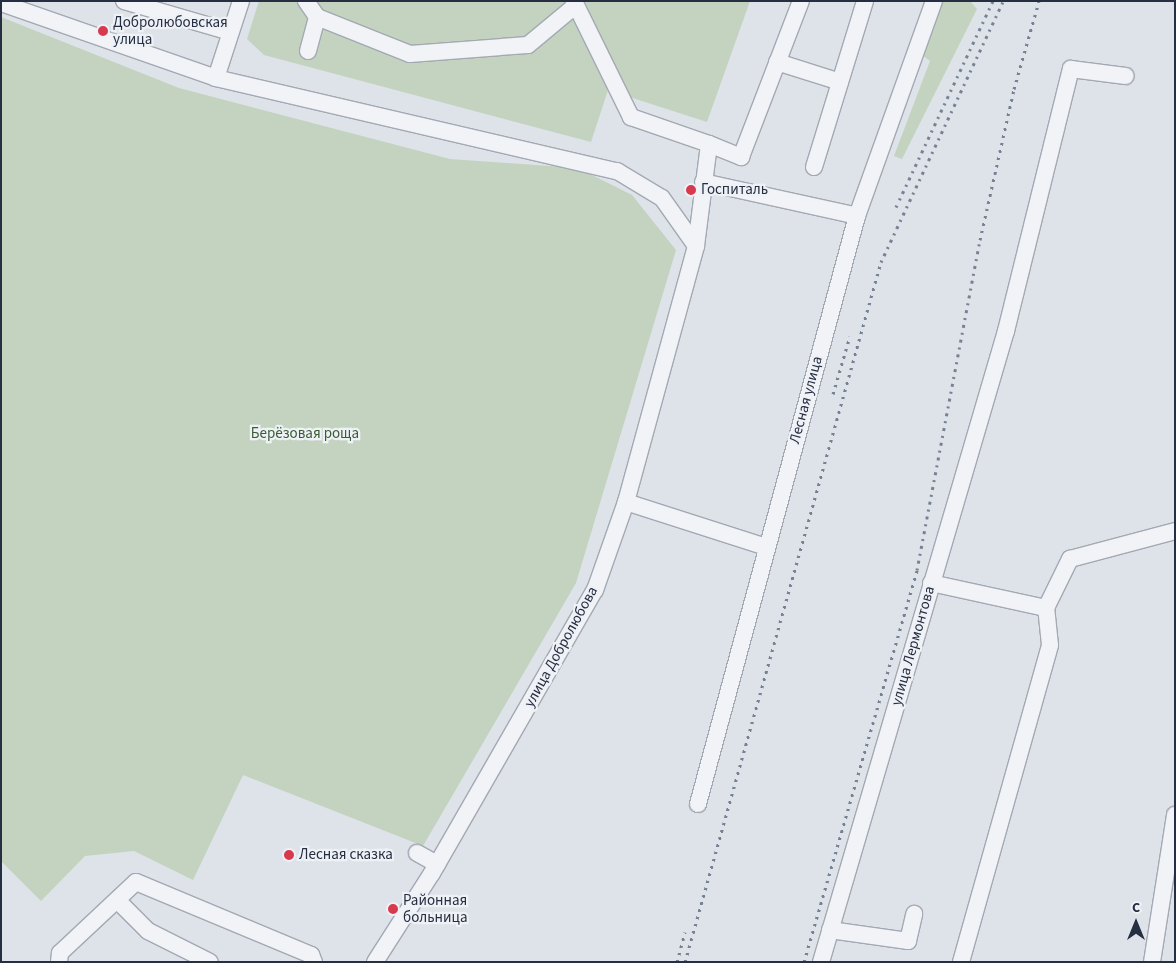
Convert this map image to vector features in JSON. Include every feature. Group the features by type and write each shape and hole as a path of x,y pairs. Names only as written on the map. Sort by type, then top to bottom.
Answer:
{"street":[{"path":"124,1 231,32"},
{"path":"216,78 241,1"},
{"path":"306,1 317,17 410,54 528,45 575,3 631,117 741,157 801,1"},
{"path":"814,167 865,1"},
{"name":"Лесная улица","path":"698,804 857,216 934,1"},
{"path":"1,2 216,78 617,171 662,198 696,246"},
{"path":"308,51 317,17"},
{"path":"778,62 840,82"},
{"name":"улица Лермонтова","path":"820,962 1006,331 1071,69 1126,76"},
{"name":"улица Добролюбова","path":"375,962 437,864 595,590 626,502 696,246 709,144"},
{"path":"703,182 857,216"},
{"path":"626,502 766,547"},
{"path":"961,962 1050,645 1046,608 1070,559 1175,531"},
{"path":"931,583 1046,608"},
{"path":"1152,962 1175,815"},
{"path":"417,853 437,864"},
{"path":"59,962 60,953 136,882 311,955 314,962"},
{"path":"117,900 148,931 210,962"},
{"path":"830,930 908,941 914,914"}],"green space":[{"path":"259,1 750,1 707,122 608,90 591,142 264,55 247,39"},
{"path":"925,1 970,1 977,9 902,159 894,156 930,61 914,49"},
{"name":"Берёзовая роща","path":"1,17 179,88 450,159 578,168 632,195 676,250 576,583 423,846 243,775 193,880 134,851 85,856 41,901 1,861"}],"railway":[{"path":"896,207 993,1"},
{"path":"685,962 881,262 1003,1"},
{"path":"804,962 917,570 980,240 1014,89 1039,1"},
{"path":"833,394 850,336"},
{"path":"677,962 685,932"}],"place":[{"name":"Добролюбовская улица","path":"103,31"},
{"name":"Госпиталь","path":"691,190"},
{"name":"Лесная сказка","path":"289,855"},
{"name":"Районная больница","path":"393,909"}]}
